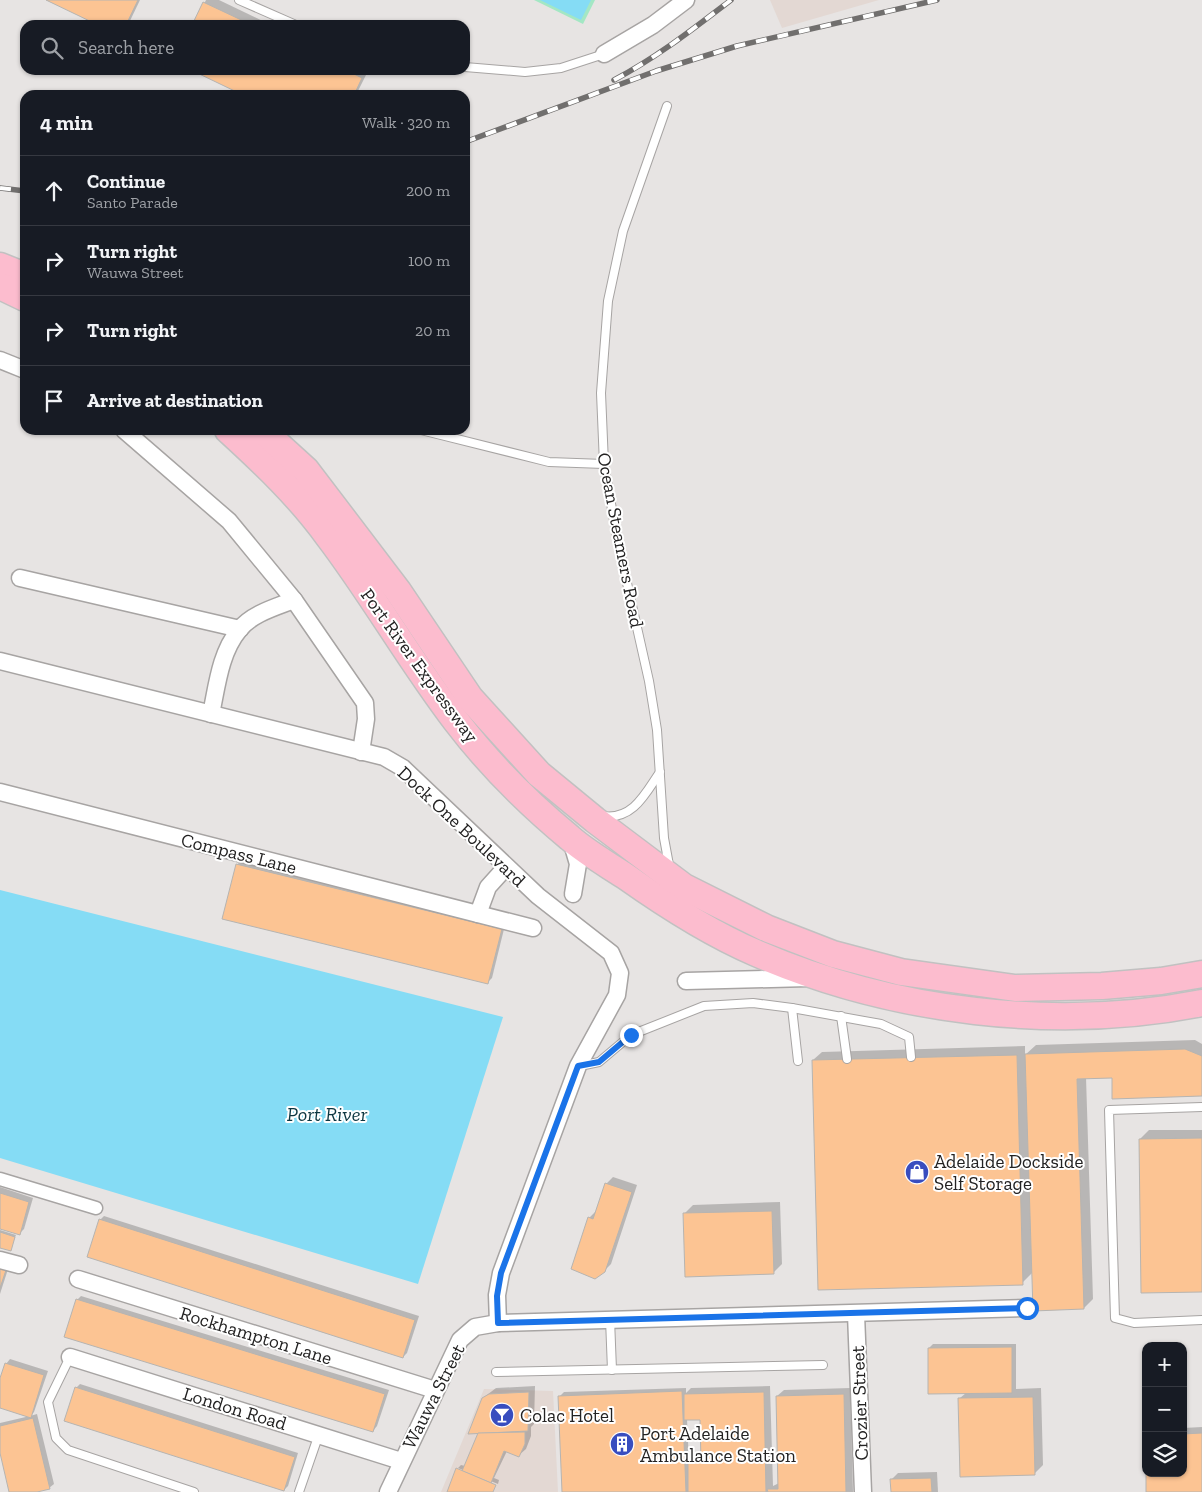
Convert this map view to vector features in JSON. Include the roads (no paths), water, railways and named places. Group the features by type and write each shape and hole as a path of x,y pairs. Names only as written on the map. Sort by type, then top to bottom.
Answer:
{"highway":[{"path":"0,266 20,274"},
{"path":"0,286 20,296"},
{"name":"Port River Expressway","path":"233,435 279,477 328,535 457,722 507,779 571,839 672,909 754,952 820,977 910,1002 1002,1013 1108,1015 1202,1003"},
{"name":"Port River Expressway","path":"268,435 306,470 398,591 470,698 539,774 587,814 676,881 766,928 833,954 901,972 1015,988 1102,986 1161,981 1202,974"}],"street":[{"path":"604,54 653,25 686,0"},
{"path":"0,360 20,368"},
{"path":"130,435 229,521 294,600 365,703 366,719 362,752"},
{"path":"20,578 240,629"},
{"path":"211,714 223,658 240,629 258,616 294,600"},
{"name":"Dock One Boulevard","path":"0,661 384,757 403,768 538,896 611,953 620,973 617,995 578,1066"},
{"name":"Compass Lane","path":"0,792 534,928"},
{"path":"571,839 578,864 573,894"},
{"path":"478,914 488,887 506,867"},
{"path":"686,982 820,977"},
{"path":"498,1323 497,1296 501,1273 578,1066"},
{"path":"0,1179 96,1208"},
{"path":"0,1260 19,1265"},
{"name":"Rockhampton Lane","path":"78,1279 435,1390"},
{"name":"Wauwa Street","path":"388,1492 401,1461 460,1340 475,1327 498,1323 610,1319 1027,1308"},
{"name":"Crozier Street","path":"856,1314 862,1492"},
{"name":"London Road","path":"70,1357 401,1461"}],"lane":[{"path":"239,0 285,20"},
{"path":"470,67 526,72 561,68 604,54"},
{"name":"Ocean Steamers Road","path":"668,106 623,231 608,301 601,393 604,464 618,543 649,681 657,730 666,854 676,881"},
{"path":"440,435 549,462 604,464"},
{"path":"587,814 614,817 627,813 644,796 660,772"},
{"path":"578,1066 599,1062 631,1035 704,1006 753,1003 881,1024 910,1037 911,1057"},
{"path":"792,1008 798,1061"},
{"path":"841,1016 847,1059"},
{"path":"1202,1107 1109,1110 1116,1318 1134,1323 1202,1320"},
{"path":"610,1319 612,1370"},
{"path":"70,1357 48,1402 56,1438 68,1450 194,1492"},
{"path":"496,1372 822,1365"},
{"path":"299,1492 319,1434"}],"water":[{"path":"540,0 591,0 581,20"},
{"name":"Port River","path":"0,890 503,1017 418,1284 0,1158"}],"railway":[{"path":"614,80 659,53 731,0"},
{"path":"470,140 656,71 737,46 937,0"},
{"path":"0,188 20,190"}],"place":[{"name":"Adelaide Dockside Self Storage","path":"917,1172"},
{"name":"Colac Hotel","path":"502,1415"},
{"name":"Port Adelaide Ambulance Station","path":"622,1444"}]}
